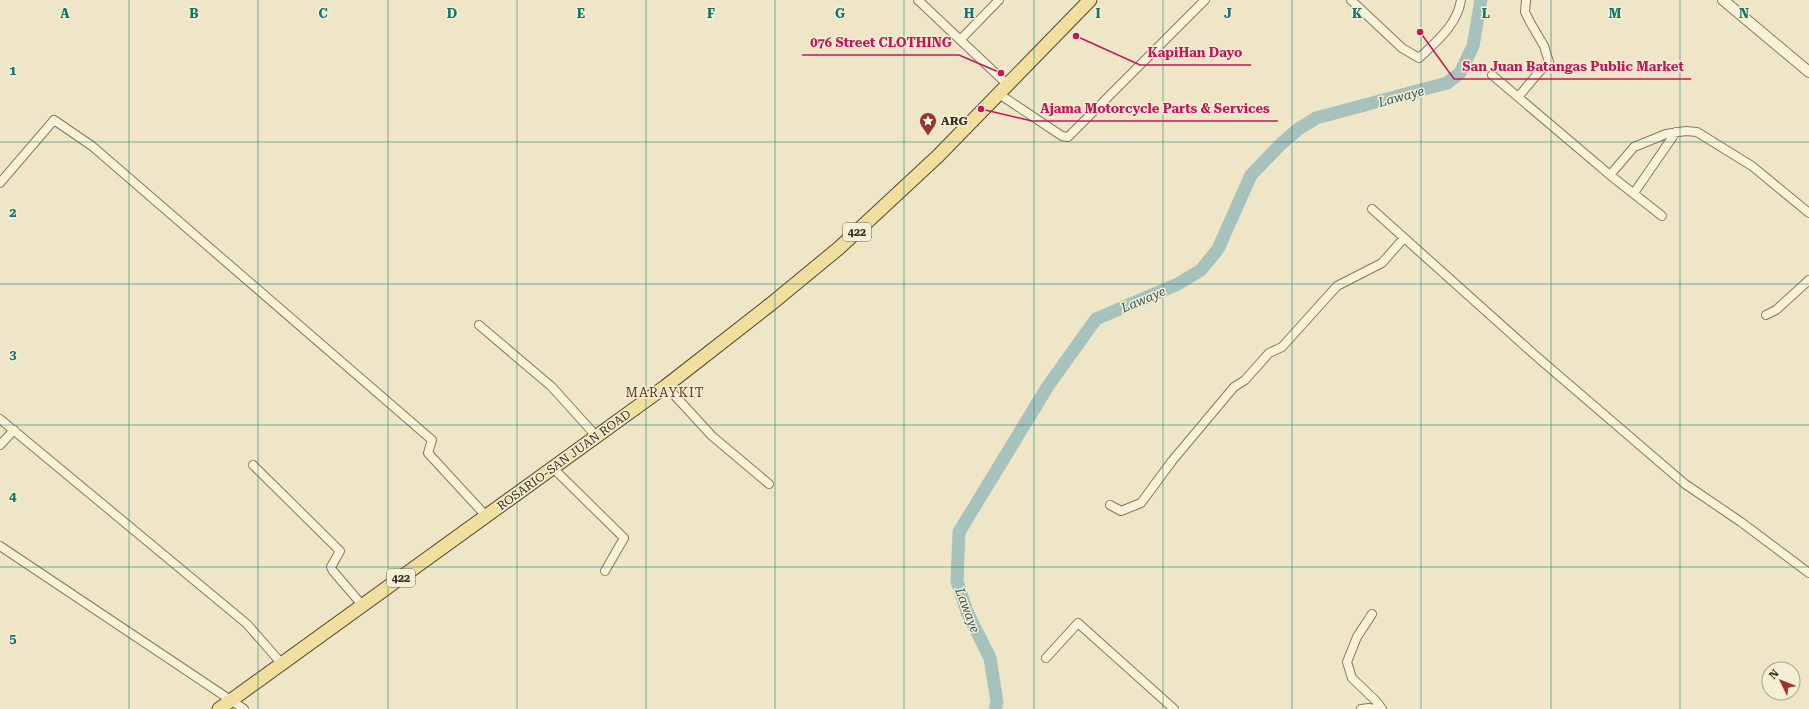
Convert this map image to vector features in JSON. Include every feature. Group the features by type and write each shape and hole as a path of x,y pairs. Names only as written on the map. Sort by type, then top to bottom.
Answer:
{"main road":[{"name":"422","path":"1004,89 1090,0"},
{"name":"ROSARIO-SAN JUAN ROAD","path":"218,709 597,437 772,304 839,248 938,156 1004,89"}],"street":[{"path":"918,0 960,40 1004,89 1062,136 1068,137 1205,0"},
{"path":"960,40 998,0"},
{"path":"1351,0 1402,48 1419,58 1440,38 1452,23 1459,9 1461,0"},
{"path":"1519,96 1549,62 1544,46 1525,12 1526,0"},
{"path":"1723,0 1809,72"},
{"path":"1492,75 1519,96 1610,175 1662,216"},
{"path":"0,183 54,120 98,151 432,440 428,453 486,516"},
{"path":"1610,175 1634,147 1657,137 1676,132 1697,132 1752,166 1809,213"},
{"path":"1634,193 1676,132"},
{"path":"1372,209 1403,239 1536,356 1685,484 1741,522 1809,573"},
{"path":"1110,505 1121,511 1141,503 1172,461 1234,387 1245,380 1269,353 1282,347 1337,286 1382,263 1403,239"},
{"path":"1766,315 1776,310 1809,280"},
{"path":"479,325 552,387 597,437"},
{"path":"666,386 712,436 769,484"},
{"path":"0,419 247,624 282,664"},
{"path":"0,445 14,430"},
{"path":"253,465 340,551 331,567 363,606"},
{"path":"553,468 624,538 605,571"},
{"path":"0,546 244,709"},
{"path":"1372,614 1357,638 1347,662 1352,678 1376,700 1382,709"},
{"path":"1046,658 1078,623 1172,708"},
{"path":"1360,709 1375,709"}],"waterway":[{"name":"Lawaye","path":"995,709 997,702 990,658 967,612 957,581 959,532 1048,386 1096,319 1178,284 1201,270 1218,249 1251,175 1297,130 1316,118 1447,83 1460,73 1473,46 1481,0"}],"place":[{"name":"San Juan Batangas Public Market","path":"1420,32"},
{"name":"KapiHan Dayo","path":"1076,36"},
{"name":"076 Street CLOTHING","path":"1001,73"},
{"name":"Ajama Motorcycle Parts & Services","path":"981,109"},
{"name":"ARG","path":"928,136"}],"district":[{"name":"MARAYKIT","path":"665,392"}]}
